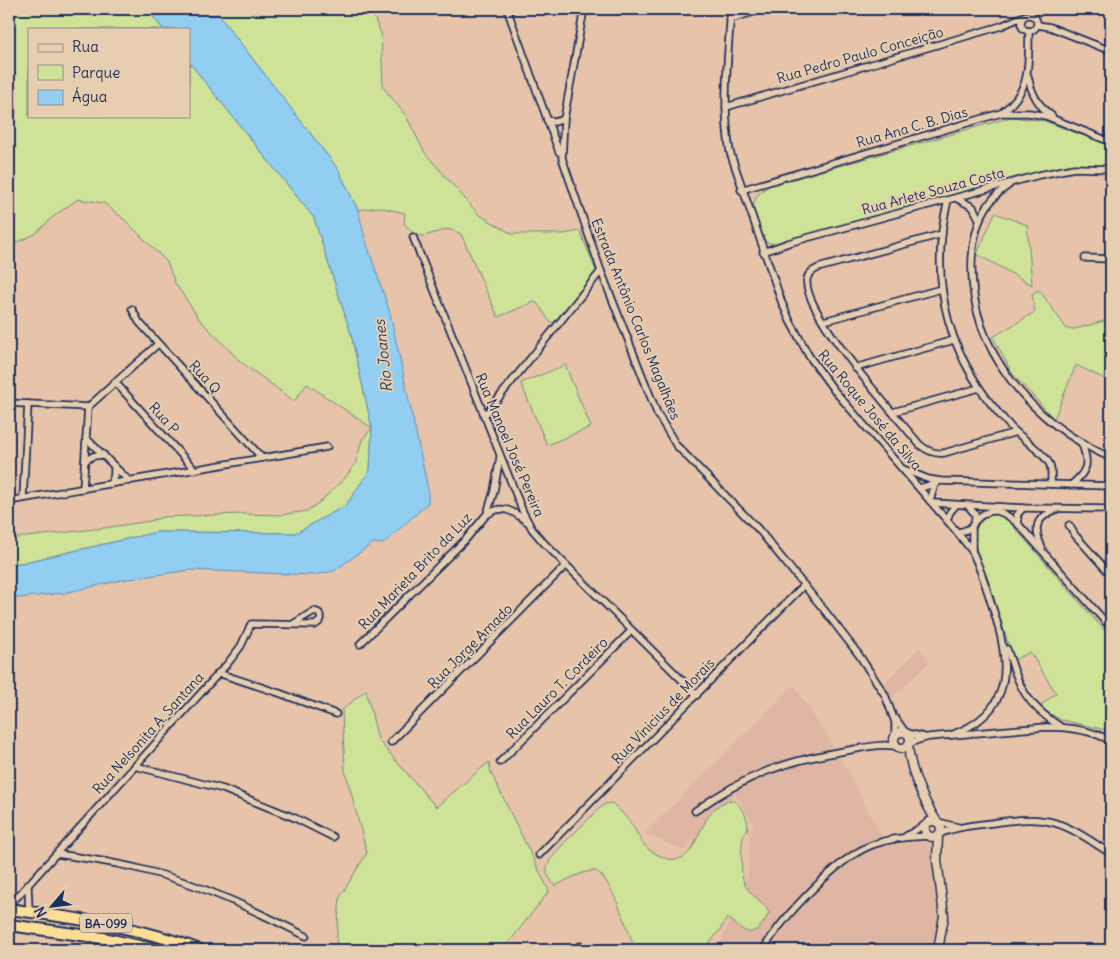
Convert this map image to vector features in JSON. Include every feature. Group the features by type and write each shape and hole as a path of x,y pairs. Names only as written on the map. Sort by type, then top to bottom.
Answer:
{"highway":[{"name":"BA-099","path":"9,908 115,925 200,950"},
{"name":"BA-099","path":"9,925 103,938 157,950"}],"street":[{"path":"507,9 562,158"},
{"name":"Estrada Antônio Carlos Magalhães","path":"584,9 564,119 562,158 600,268 652,401 669,435 682,453 759,530 872,672 886,695 893,713 896,726 895,736"},
{"name":"Rua Roque José da Silva","path":"731,9 726,107 727,138 763,252 790,321 809,356 833,389 972,551 982,573 1017,679 1028,700 1046,717 1061,727"},
{"path":"730,19 764,9"},
{"path":"1028,9 1021,22 1026,30 1034,30 1038,25"},
{"path":"1033,9 1038,25"},
{"path":"1025,16 1030,14 1035,17"},
{"name":"Rua Pedro Paulo Conceição","path":"726,107 1001,26 1025,16"},
{"path":"1038,25 1050,27 1111,52"},
{"name":"Rua Pedro Paulo Conceição","path":"1001,26 1013,26 1026,30"},
{"name":"Rua Ana C. B. Dias","path":"742,190 1001,114 1020,95 1028,75 1026,30"},
{"path":"1028,75 1037,101 1058,120"},
{"path":"1001,114 1029,113 1058,120 1111,142"},
{"path":"547,120 555,122 564,119"},
{"name":"Rua Arlete Souza Costa","path":"763,252 778,246 1013,182 1074,168 1111,169"},
{"path":"1013,182 990,201 979,219 974,241 972,283 978,313 993,354 1010,381 1025,398 1043,415 1081,442 1111,458"},
{"path":"956,198 973,207 979,219"},
{"path":"948,200 942,234 942,289 946,313 954,340 964,364 979,388 1016,432 1048,462 1051,471 1051,484"},
{"path":"942,234 813,270 807,278 809,291 824,321 845,355 920,444 932,453 944,453 1016,432"},
{"name":"Rua Manoel José Pereira","path":"413,237 500,457 528,522 538,537 697,695"},
{"path":"1085,258 1111,259"},
{"path":"484,416 600,268"},
{"path":"824,321 942,289"},
{"name":"Rua Q","path":"132,309 139,322 158,344 262,458"},
{"path":"855,368 954,340"},
{"path":"83,488 88,407 158,344"},
{"name":"Rua P","path":"115,382 195,470"},
{"path":"893,412 979,388"},
{"path":"9,403 88,407"},
{"path":"24,498 28,404"},
{"path":"86,438 129,481"},
{"path":"1071,485 1083,474 1086,467 1087,459 1081,442"},
{"path":"9,500 327,447"},
{"path":"85,461 93,456 104,455"},
{"name":"Rua Marieta Brito da Luz","path":"360,644 460,544 487,514 494,491 500,457"},
{"path":"111,484 114,466"},
{"path":"901,468 937,482"},
{"path":"917,486 928,479"},
{"path":"937,482 931,502 968,506 1111,509"},
{"path":"917,486 937,482 1111,486"},
{"path":"947,520 950,512 956,505"},
{"path":"968,506 973,510 975,520"},
{"path":"1033,507 1039,512 1040,519"},
{"path":"1020,526 1017,515 1023,508"},
{"path":"1020,526 1030,530 1036,526 1045,514 1059,508"},
{"path":"487,514 497,509 506,509 528,522"},
{"path":"972,551 972,527 975,520 981,515 992,511 1008,515 1111,628"},
{"path":"1069,525 1075,535 1111,575"},
{"path":"1036,526 1037,535 1044,554"},
{"path":"957,532 966,531 972,527"},
{"name":"Rua Jorge Amado","path":"391,742 566,565"},
{"name":"Rua Vinicius de Morais","path":"539,854 804,585"},
{"name":"Rua Nelsonita A. Santana","path":"9,908 236,654 251,624 293,624"},
{"name":"Rua Lauro T. Cordeiro","path":"500,762 631,631"},
{"name":"Rua Roque José da Silva","path":"951,735 978,722 997,699 1005,669 1002,635"},
{"path":"218,673 336,714"},
{"name":"Estrada Antônio Carlos Magalhães","path":"893,713 907,733"},
{"path":"695,811 731,788 776,767 814,756 876,746 904,746 929,737 1033,727 1061,727 1111,739"},
{"path":"876,746 888,742 899,732 929,737"},
{"path":"904,746 910,740 907,733"},
{"path":"895,736 895,743 904,746 923,797 941,829 938,834 937,860 944,916 938,950"},
{"path":"135,766 223,789 295,818 333,837"},
{"path":"923,797 925,832 929,836 937,860"},
{"path":"763,950 778,926 790,913 842,863 871,845 902,838 934,837 938,834 960,828 1019,819 1048,820 1074,830 1111,854"},
{"path":"902,838 932,820 960,828"},
{"path":"57,854 141,869 194,885 250,908 306,936"},
{"path":"28,885 29,912"}],"shaded area":[{"path":"919,648 930,662 891,698 883,684"},
{"path":"794,685 840,757 887,846 928,841 934,861 940,923 932,950 718,950 748,877 750,831 754,824 735,794 684,851 645,833"}],"green space":[{"path":"9,9 29,9 87,15 92,9 147,9 162,28 28,28 28,118 190,118 190,63 314,218 351,334 372,428 307,384 294,401 241,362 200,320 175,283 167,262 125,220 104,203 78,199 55,215 35,234 9,246"},
{"path":"214,9 370,9 381,33 383,87 406,116 425,153 478,214 512,234 563,234 580,231 596,271 554,322 550,322 538,304 534,302 498,317 461,234 449,229 420,236 410,230 404,223 405,213 378,207 358,210 338,169"},
{"path":"1012,117 1045,121 1111,146 1111,167 1068,166 776,245 764,241 755,218 754,204 761,192 769,186"},
{"path":"995,213 1027,225 1032,285 977,254"},
{"path":"1039,290 1067,329 1075,329 1111,319 1111,382 1076,365 1054,419 1012,373 993,337 1035,312 1032,294"},
{"path":"565,365 591,427 547,445 521,383"},
{"path":"372,428 370,470 346,505 296,533 157,532 21,563 9,564 9,539 104,528 150,521 163,517 242,514 281,515 307,511 321,501 345,478 356,462 362,440"},
{"path":"993,513 1006,518 1111,638 1111,731 1061,720 1039,707 1056,693 1030,652 1014,660 975,545 974,539 978,526"},
{"path":"366,690 378,740 436,807 489,762 491,773 549,891 503,950 336,950 340,897 367,853 345,770 342,710"},
{"path":"732,800 746,817 748,826 742,845 741,864 743,880 749,891 766,907 769,913 762,925 751,932 743,930 727,918 710,942 708,950 635,950 619,906 607,882 601,875 595,871 586,872 555,886 547,874 550,860 564,843 605,804 612,803 622,812 648,849 666,858 679,859 688,853 708,817 718,806"}],"water":[{"name":"Rio Joanes","path":"147,9 214,9 338,169 358,210 365,238 390,313 428,489 428,503 383,544 373,543 334,571 313,575 190,570 122,580 64,593 9,599 9,564 21,563 157,532 296,533 346,505 370,470 372,428 351,334 314,218 190,63 190,28 162,28"}]}
